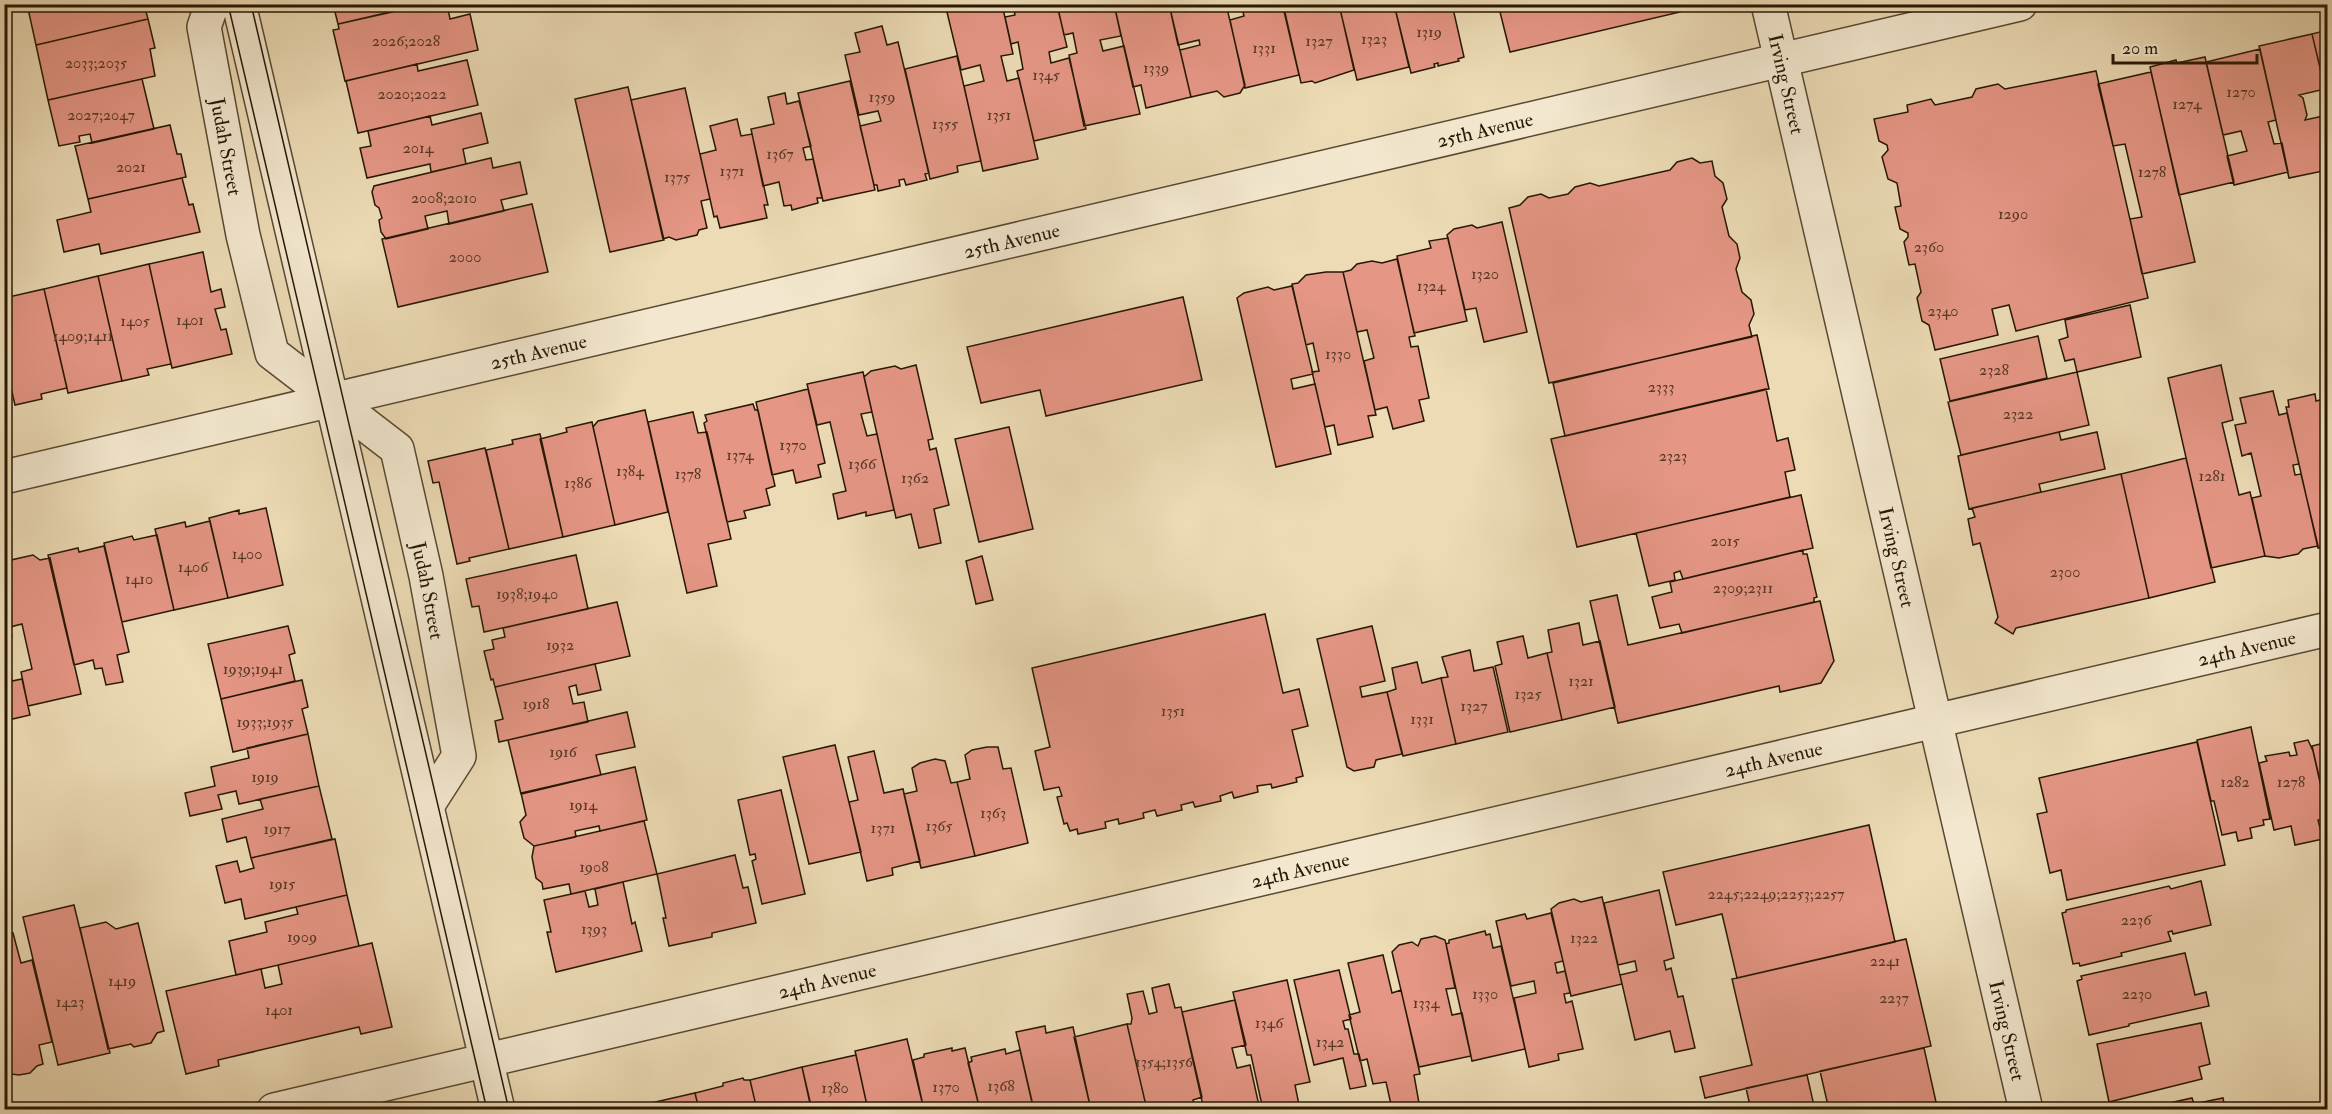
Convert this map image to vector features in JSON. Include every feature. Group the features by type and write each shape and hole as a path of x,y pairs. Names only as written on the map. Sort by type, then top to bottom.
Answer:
{"street":[{"name":"Judah Street","path":"212,4 204,27 243,236 272,353 397,448 426,576 459,756 427,806"},
{"path":"239,4 498,1110"},
{"name":"Irving Street","path":"1768,4 2026,1110"},
{"name":"25th Avenue","path":"4,477 2020,4"},
{"name":"24th Avenue","path":"274,1110 2328,629"}],"building":[{"path":"27,4 144,4 148,19 36,45"},
{"path":"349,4 415,4 415,7 338,24 334,8"},
{"path":"424,4 447,4 450,19 470,14 478,50 345,81 333,30 339,29 338,24"},
{"path":"945,4 1002,4 1013,54 1001,56 1007,81 1019,78 1038,159 983,171 964,86 984,81 980,65 961,70"},
{"path":"1013,4 1047,4 1048,7 1057,5 1067,47 1049,52 1051,63 1069,58 1086,129 1034,141 1017,71 1023,69 1018,42 1011,44 1005,17 1015,15"},
{"path":"1057,4 1114,4 1121,36 1100,40 1103,51 1124,46 1140,114 1084,126 1069,55 1077,53 1073,33 1064,35"},
{"path":"1114,4 1169,4 1191,97 1146,108 1141,85 1133,87"},
{"path":"1169,4 1226,4 1245,85 1240,93 1224,97 1217,91 1191,97 1180,50 1200,45 1199,40 1178,45"},
{"path":"1241,4 1273,4 1274,9 1283,7 1299,75 1245,88 1230,20 1244,16"},
{"path":"1283,4 1339,4 1354,70 1315,83 1312,81 1301,83"},
{"path":"1355,4 1394,4 1409,67 1357,80 1340,9"},
{"path":"1394,4 1452,4 1464,57 1458,59 1459,61 1438,66 1438,63 1434,64 1435,67 1411,73"},
{"path":"1498,4 1678,4 1680,12 1510,52"},
{"path":"148,19 155,48 150,49 155,76 48,100 36,45"},
{"path":"882,26 887,45 898,42 929,173 925,174 927,180 906,185 904,179 899,180 900,186 878,191 877,185 874,185 860,126 881,121 878,111 859,115 845,55 860,52 855,33"},
{"path":"2328,30 2328,101 2312,34"},
{"path":"2312,34 2325,89 2299,95 2303,98 2307,115 2305,120 2328,115 2328,170 2289,178 2259,46"},
{"path":"2260,49 2276,120 2268,122 2274,144 2282,143 2288,172 2234,185 2227,156 2247,151 2241,131 2223,135 2206,62"},
{"path":"957,56 981,161 957,166 958,172 930,179 905,69"},
{"path":"2205,57 2234,182 2179,195 2150,67 2176,60 2177,63"},
{"path":"467,60 478,105 358,133 346,81 417,64 418,71"},
{"path":"2096,71 2148,298 2016,331 2009,305 1992,309 1998,335 1935,350 1929,325 1922,321 1917,298 1921,292 1915,264 1909,265 1904,242 1908,233 1900,229 1895,207 1901,206 1897,183 1888,179 1882,157 1888,150 1887,145 1879,141 1874,119 1908,112 1907,105 1931,99 1935,105 1972,97 1976,89 1998,84 2005,89"},
{"path":"2151,72 2195,262 2142,274 2130,219 2142,217 2125,144 2113,146 2098,84"},
{"path":"142,79 154,129 92,143 90,134 79,136 80,142 59,146 48,100"},
{"path":"850,81 875,190 823,201 798,93"},
{"path":"628,87 664,240 610,252 575,99"},
{"path":"685,88 710,199 701,201 707,228 699,230 697,235 676,240 669,237 663,239 631,100"},
{"path":"785,93 787,104 799,101 811,146 803,148 806,160 813,159 822,198 817,198 818,203 792,210 791,205 784,206 779,182 763,186 751,129 774,124 768,97"},
{"path":"481,113 488,143 463,149 466,164 431,172 430,164 367,178 360,148 371,146 368,131 430,116 432,125"},
{"path":"737,119 741,136 752,134 768,205 764,205 767,218 720,228 717,216 714,217 700,154 716,150 710,126"},
{"path":"170,125 177,154 181,154 186,177 88,199 75,146"},
{"path":"491,158 493,168 520,162 527,194 501,200 504,211 449,224 447,211 425,216 428,229 386,239 381,232 379,220 382,218 379,208 375,205 372,192 374,186"},
{"path":"1692,158 1700,163 1712,161 1715,176 1723,183 1727,199 1722,207 1729,236 1737,244 1740,258 1736,269 1742,292 1751,300 1754,314 1749,325 1752,337 1549,383 1509,208 1520,205 1528,197 1541,194 1549,198 1568,194 1575,187 1590,183 1599,186 1670,170 1677,162"},
{"path":"182,178 189,205 193,204 200,232 101,254 99,244 64,252 57,220 91,212 88,199"},
{"path":"532,204 548,272 398,307 382,239"},
{"path":"1502,222 1527,332 1484,342 1476,308 1465,310 1447,235 1454,229 1472,225 1477,228"},
{"path":"1448,238 1467,321 1414,333 1397,256 1431,248 1429,241"},
{"path":"203,252 211,292 221,289 225,307 215,309 221,330 226,329 232,354 172,368 149,264"},
{"path":"1397,259 1415,336 1409,337 1411,347 1418,346 1429,398 1419,400 1424,421 1393,429 1387,407 1375,410 1364,361 1374,358 1367,330 1357,332 1343,272 1351,270 1357,264 1372,261 1382,263"},
{"path":"149,264 171,364 147,369 149,375 122,381 98,276"},
{"path":"1343,272 1376,415 1368,416 1373,437 1338,445 1334,425 1325,427 1312,372 1319,371 1313,343 1306,345 1292,284 1298,283 1306,275"},
{"path":"98,276 122,381 68,393 44,289"},
{"path":"1292,286 1313,374 1291,379 1293,389 1315,384 1331,454 1276,467 1237,298 1244,293 1268,287 1274,290"},
{"path":"44,289 67,388 41,394 42,399 15,405 4,358 4,298"},
{"path":"1183,297 1202,380 1046,416 1040,390 981,403 967,347"},
{"path":"2130,305 2141,357 2077,372 2074,359 2065,361 2059,340 2068,337 2065,320"},
{"path":"1757,335 1769,389 1565,436 1553,383"},
{"path":"2038,336 2047,378 1950,401 1940,359"},
{"path":"4,358 13,396 4,397"},
{"path":"916,365 933,439 928,440 930,450 936,448 949,505 934,509 941,543 919,548 911,514 896,518 864,377 871,371 895,366 901,369"},
{"path":"2221,365 2233,420 2222,423 2239,495 2250,492 2265,556 2211,568 2168,378"},
{"path":"863,372 872,412 861,414 867,436 877,434 894,510 866,516 866,512 838,519 833,494 846,491 830,422 817,425 807,384"},
{"path":"2077,372 2089,425 1961,455 1948,402"},
{"path":"808,389 825,463 818,465 821,477 796,483 793,470 772,475 756,402"},
{"path":"1766,389 1777,441 1788,438 1795,470 1785,472 1790,497 1577,547 1551,439"},
{"path":"2273,391 2279,415 2287,413 2299,464 2293,465 2295,475 2301,474 2318,546 2279,558 2265,556 2252,498 2261,496 2251,453 2242,456 2235,425 2246,423 2240,398"},
{"path":"2315,394 2316,401 2328,398 2328,551 2322,547 2318,548 2286,407 2289,407 2288,400"},
{"path":"753,404 755,410 758,410 775,486 766,489 770,505 744,511 746,518 727,522 704,423 707,421 705,415"},
{"path":"645,410 668,512 615,525 593,427 598,421"},
{"path":"693,412 698,433 707,432 731,539 708,544 717,586 687,593 648,422"},
{"path":"592,422 615,525 563,537 540,439 567,432 566,428"},
{"path":"1009,427 1033,529 979,542 955,439"},
{"path":"2059,432 2061,440 2097,432 2105,469 2039,484 2041,492 1969,509 1958,456"},
{"path":"540,434 563,537 509,549 486,450 513,444 512,440"},
{"path":"485,448 509,549 469,558 470,561 457,564 439,482 433,483 428,461"},
{"path":"2186,458 2215,582 2149,598 2121,474"},
{"path":"2121,474 2149,598 2016,628 2013,634 1995,623 1998,617 1980,543 1973,545 1968,519 1975,517 1972,508"},
{"path":"1801,495 1813,548 1683,579 1680,571 1674,573 1675,580 1649,586 1636,533"},
{"path":"266,508 283,585 228,598 209,518 239,510 239,514"},
{"path":"210,521 228,598 174,610 155,529 185,522 186,527"},
{"path":"157,535 174,610 122,622 104,543 132,536 134,540"},
{"path":"104,546 129,652 117,655 123,682 106,685 102,668 95,669 93,660 74,665 48,555 78,548 79,552"},
{"path":"1803,550 1803,554 1807,554 1817,597 1814,598 1814,602 1682,633 1679,624 1660,628 1652,597 1672,592 1670,582"},
{"path":"33,555 40,560 50,558 81,694 28,706 21,672 32,669 22,624 10,627 4,602 4,568 8,567 11,560"},
{"path":"576,555 588,609 484,632 479,606 472,607 466,579"},
{"path":"982,556 993,600 976,604 966,561"},
{"path":"1617,595 1628,645 1820,601 1834,661 1821,683 1780,692 1779,686 1618,723 1590,601"},
{"path":"4,602 12,636 4,638"},
{"path":"617,602 630,656 495,687 484,651 494,649 492,640 505,637 503,628"},
{"path":"1265,614 1283,693 1299,689 1308,726 1292,730 1303,776 1296,778 1297,782 1272,788 1271,784 1257,786 1258,792 1234,798 1232,792 1220,796 1221,801 1195,807 1193,802 1181,805 1182,810 1157,816 1155,810 1143,813 1144,818 1119,824 1118,819 1105,822 1106,828 1078,834 1077,829 1070,831 1067,823 1064,824 1057,797 1062,796 1059,787 1044,790 1035,751 1050,747 1032,668"},
{"path":"1579,623 1583,645 1600,641 1615,707 1562,720 1547,653 1552,652 1548,630"},
{"path":"288,626 295,653 289,655 295,681 221,699 208,644"},
{"path":"1372,626 1385,681 1360,687 1362,697 1387,692 1402,754 1376,760 1374,767 1354,771 1347,767 1317,639"},
{"path":"1523,636 1528,658 1547,653 1562,720 1510,732 1495,666 1502,664 1497,642"},
{"path":"4,644 12,681 22,679 30,715 4,721"},
{"path":"1470,650 1474,671 1493,667 1508,732 1456,744 1441,678 1448,677 1442,657"},
{"path":"1417,662 1422,683 1441,678 1456,744 1403,756 1387,692 1396,689 1392,668"},
{"path":"595,664 601,690 578,695 576,685 569,687 573,704 584,702 588,722 499,742 495,721 503,719 495,687"},
{"path":"302,680 308,707 302,709 308,734 233,752 221,699"},
{"path":"627,712 635,747 596,755 601,775 521,794 508,740"},
{"path":"2251,727 2270,819 2263,820 2264,825 2250,828 2252,838 2238,841 2236,832 2222,835 2214,801 2211,801 2197,740"},
{"path":"308,734 319,786 239,804 236,791 218,795 222,809 190,816 185,793 215,786 211,767 249,758 247,748"},
{"path":"2308,740 2313,751 2328,818 2318,820 2323,839 2295,845 2291,826 2274,830 2259,763 2267,761 2265,756 2289,752 2290,756 2297,755 2294,743"},
{"path":"2197,742 2225,865 2067,900 2061,870 2050,873 2037,814 2047,812 2039,778"},
{"path":"2328,742 2328,811 2327,811 2312,746"},
{"path":"835,745 861,852 809,864 783,757"},
{"path":"998,747 1003,769 1011,768 1028,843 975,856 957,782 970,779 965,755 972,750"},
{"path":"874,751 884,793 903,789 920,861 892,868 893,875 867,881 849,802 858,800 848,757"},
{"path":"935,759 945,761 951,783 957,782 975,856 921,868 904,794 917,791 912,768"},
{"path":"635,767 647,820 600,831 599,826 575,831 576,837 534,846 524,838 520,822 526,815 521,793"},
{"path":"319,786 332,839 251,858 246,837 227,842 222,819 263,809 260,799"},
{"path":"781,790 805,894 762,904 752,861 756,859 755,854 750,855 738,800"},
{"path":"644,821 657,874 571,894 569,884 543,889 542,883 536,878 532,857 534,846"},
{"path":"1869,825 1895,942 1737,978 1722,914 1676,925 1663,872"},
{"path":"335,839 347,895 245,919 241,899 225,903 216,866 237,861 240,872 254,868 251,858"},
{"path":"735,855 743,888 748,887 756,923 712,933 712,937 669,946 657,874"},
{"path":"2201,881 2211,925 2173,934 2172,931 2168,932 2171,941 2121,953 2122,956 2080,966 2079,963 2073,964 2062,913 2066,910 2169,886 2171,889"},
{"path":"623,882 632,924 635,922 642,951 556,972 547,932 551,932 544,900 585,891 589,907 598,905 595,889"},
{"path":"1659,890 1674,958 1664,961 1666,970 1671,968 1678,997 1683,996 1695,1048 1675,1052 1670,1031 1635,1040 1620,975 1637,971 1635,961 1618,965 1604,903"},
{"path":"347,895 359,946 236,975 229,941 267,932 265,922 298,914 296,907"},
{"path":"1602,897 1622,984 1571,996 1551,909 1559,903 1574,899 1581,902"},
{"path":"74,905 110,1053 58,1065 23,917"},
{"path":"1551,913 1563,961 1555,963 1557,973 1565,971 1570,993 1564,994 1566,1003 1572,1001 1583,1049 1558,1054 1559,1060 1529,1067 1514,998 1536,993 1534,981 1511,986 1496,921 1525,914 1527,919"},
{"path":"106,922 116,929 138,923 164,1031 157,1033 151,1043 108,1049 80,928"},
{"path":"1485,931 1486,935 1490,934 1493,948 1501,946 1525,1049 1472,1061 1446,944 1449,940"},
{"path":"13,933 21,963 32,960 52,1042 39,1045 43,1064 30,1073 19,1075 4,1073 4,935"},
{"path":"1435,936 1445,940 1455,988 1446,989 1452,1015 1462,1013 1471,1056 1419,1067 1392,952 1399,945 1412,942 1418,946 1421,939"},
{"path":"1906,939 1931,1046 1705,1098 1700,1077 1752,1065 1732,979"},
{"path":"372,943 392,1027 361,1034 359,1027 218,1060 219,1066 186,1074 166,991 261,969 265,988 282,984 278,965"},
{"path":"2185,953 2195,995 2206,992 2209,1006 2089,1035 2077,981 2082,979 2081,976"},
{"path":"1383,955 1392,993 1401,990 1420,1074 1414,1075 1419,1103 1392,1109 1386,1082 1373,1084 1367,1059 1360,1061 1349,1015 1360,1012 1348,963"},
{"path":"1339,970 1351,1019 1343,1021 1345,1029 1348,1029 1354,1054 1359,1054 1366,1086 1350,1089 1343,1058 1314,1065 1294,980"},
{"path":"1287,980 1310,1082 1295,1085 1300,1110 1263,1110 1251,1055 1247,1055 1233,992"},
{"path":"1169,984 1175,1008 1181,1007 1202,1097 1193,1100 1195,1110 1157,1110 1156,1107 1147,1110 1127,1024 1131,1024 1132,1018 1127,994 1143,991 1149,1014 1157,1012 1152,988"},
{"path":"1235,1000 1246,1045 1232,1048 1237,1068 1250,1065 1260,1110 1204,1110 1182,1012"},
{"path":"2201,1023 2210,1064 2199,1067 2202,1079 2109,1102 2097,1044"},
{"path":"1127,1024 1147,1110 1091,1110 1074,1037"},
{"path":"1045,1026 1046,1033 1073,1027 1091,1110 1034,1110 1016,1032"},
{"path":"907,1039 924,1110 868,1110 855,1051"},
{"path":"952,1048 952,1051 965,1048 980,1110 924,1110 913,1060 924,1057 924,1054"},
{"path":"1924,1048 1936,1102 1902,1110 1829,1110 1820,1071"},
{"path":"1005,1049 1006,1054 1020,1050 1033,1107 1027,1110 980,1110 968,1063 972,1061 971,1057"},
{"path":"856,1055 868,1110 812,1110 802,1067"},
{"path":"802,1067 811,1108 757,1110 750,1080"},
{"path":"1807,1075 1815,1110 1751,1110 1746,1088"},
{"path":"743,1078 750,1080 757,1110 699,1110 695,1093"},
{"path":"695,1093 699,1110 643,1110 642,1105"},
{"path":"2192,1098 2194,1104 2223,1098 2225,1109 2245,1104 2246,1110 2127,1110 2155,1103 2156,1106"},
{"path":"1932,1103 1933,1110 1902,1110"}],"tram line":[{"path":"228,4 487,1110"},
{"path":"251,4 509,1110"}]}
